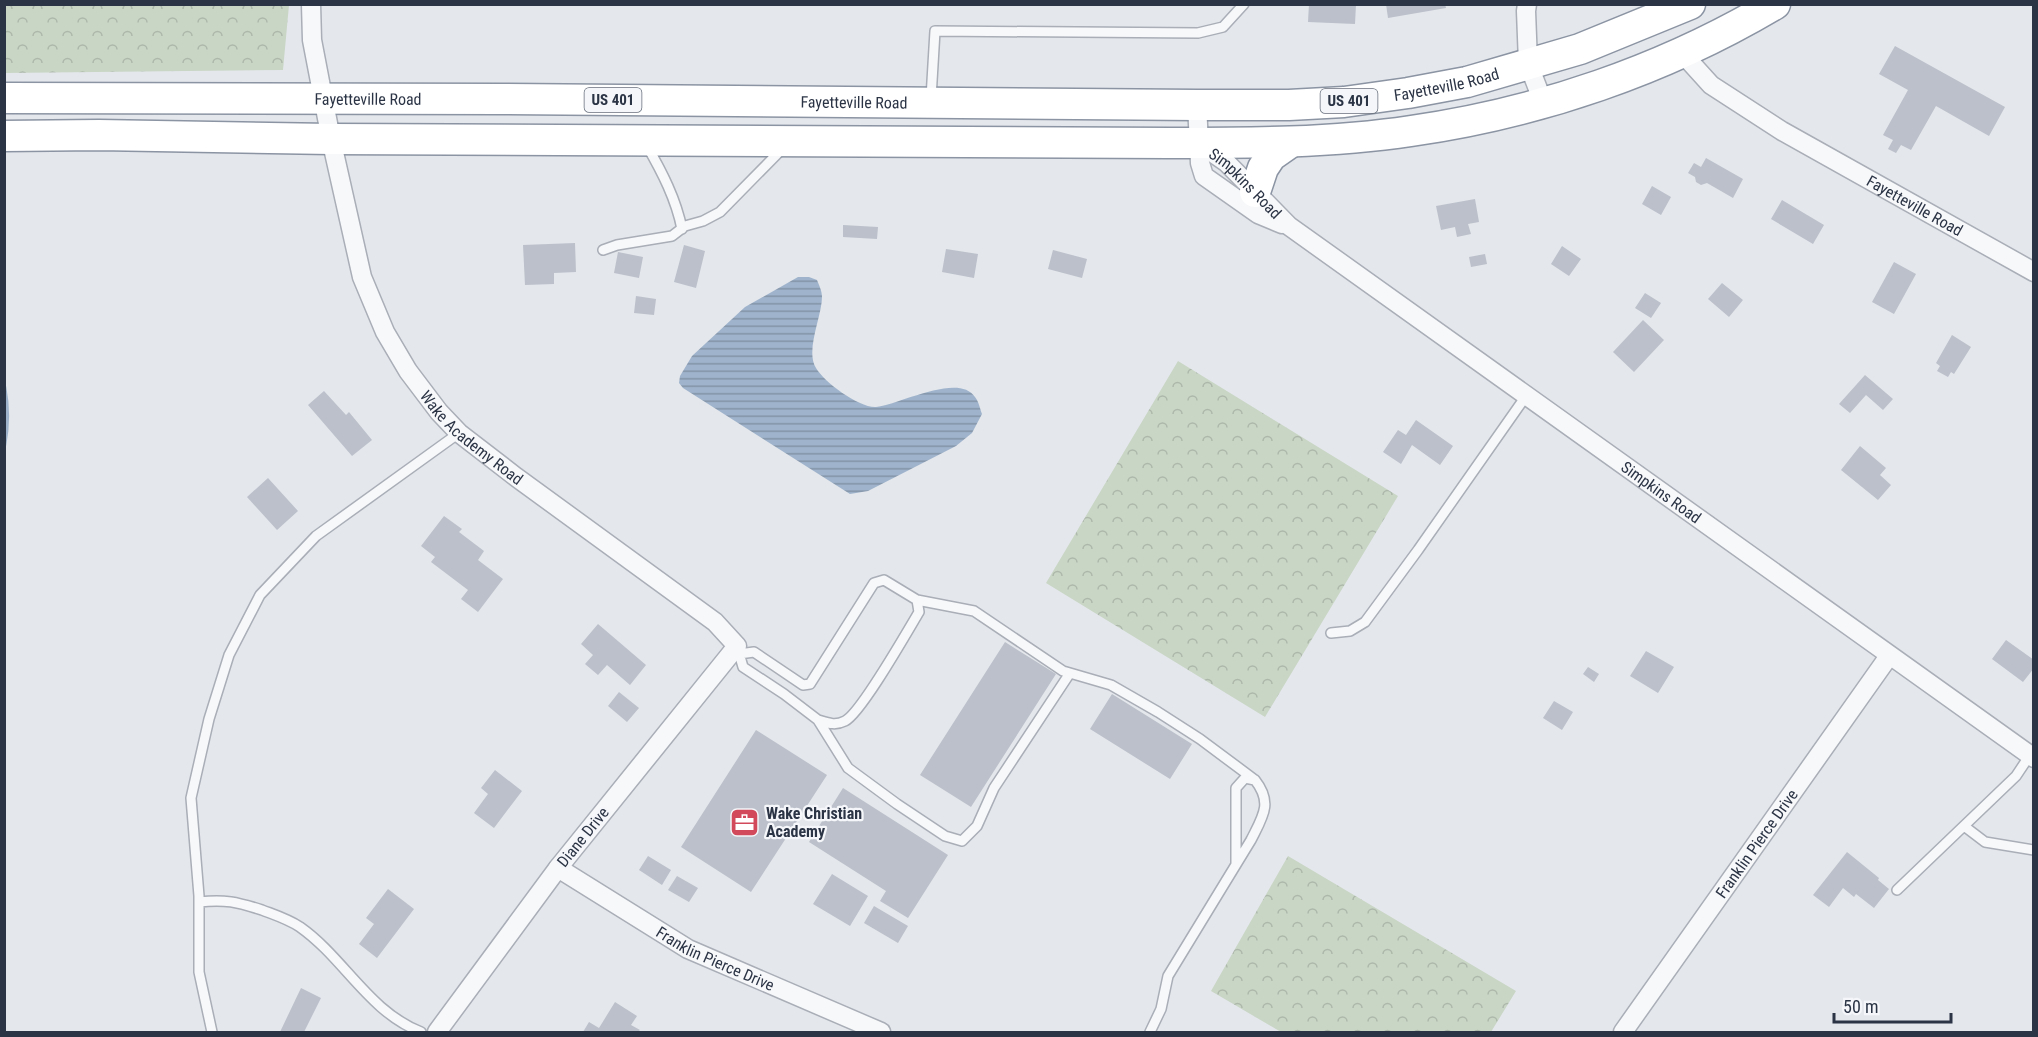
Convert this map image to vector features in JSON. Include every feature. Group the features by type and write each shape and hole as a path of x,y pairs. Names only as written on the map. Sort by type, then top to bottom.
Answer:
{"highway":[{"name":"Fayetteville Road","path":"17,98 1197,105 1289,105 1344,102 1467,82 1580,49 1690,4"},
{"name":"US 401","path":"16,136 1291,142 1410,132 1488,117 1543,102 1597,86 1682,53 1775,4"},
{"path":"1255,192 1263,168 1270,156 1291,142"}],"street":[{"name":"Wake Academy Road","path":"311,4 312,40 323,99 362,277 385,332 408,371 439,412 459,432 516,477 715,622 738,650"},
{"path":"1527,4 1528,63 1543,102"},
{"name":"Fayetteville Road","path":"1682,53 1711,85 1782,130 2034,272"},
{"name":"Simpkins Road","path":"1197,105 1200,163 1204,176 1258,214 1289,226"},
{"name":"Simpkins Road","path":"1199,143 1226,162 1289,226 2032,757"},
{"name":"Diane Drive","path":"437,1032 558,868 738,650"},
{"name":"Franklin Pierce Drive","path":"1623,1032 1889,656"},
{"name":"Franklin Pierce Drive","path":"558,868 688,949 881,1032"}],"lane":[{"path":"930,103 935,31 1198,33 1223,27 1244,4"},
{"path":"643,140 657,162 678,209 682,229"},
{"path":"603,250 617,245 672,236 682,229 720,213 789,141"},
{"path":"1331,633 1350,631 1365,622 1526,396"},
{"path":"212,1032 199,972 199,902 191,798 209,719 229,655 260,595 315,536 459,432"},
{"path":"917,600 919,612 861,705 847,721 833,725 818,720 743,667 738,650 754,651 803,685 810,684 874,583 884,580 917,600 974,611 1063,671 1121,690 1200,739 1255,780 1263,790 1266,804 1262,819 1168,976 1161,1009 1150,1032"},
{"path":"818,720 848,768 945,836 962,841 976,826 994,788 1070,673"},
{"path":"1897,890 2016,776 2032,757"},
{"path":"1236,864 1236,788 1245,778 1255,780"},
{"path":"1964,826 1985,842 2034,850"},
{"path":"199,902 220,899 233,901 285,918 316,940 373,1001 396,1019 421,1032"}],"green space":[{"path":"4,5 289,5 283,70 5,73"},
{"path":"1178,361 1398,496 1265,717 1046,583"},
{"path":"1288,856 1516,991 1491,1032 1281,1032 1211,991"}],"water":[{"path":"798,277 817,280 821,290 821,305 812,352 816,368 826,380 852,399 876,407 942,389 967,390 975,397 982,414 972,433 956,446 868,491 850,494 683,388 679,383 680,376 692,356 745,307"}],"building":[{"path":"1309,4 1356,4 1355,24 1308,22"},
{"path":"1386,4 1445,4 1446,8 1388,18"},
{"path":"1895,46 2005,107 1989,136 1936,106 1911,150 1901,145 1896,153 1888,149 1893,140 1883,135 1908,90 1879,74"},
{"path":"1706,158 1743,179 1733,198 1707,183 1701,185 1696,182 1695,177 1688,173 1694,163 1701,167"},
{"path":"1652,186 1671,197 1661,215 1642,204"},
{"path":"1475,199 1479,222 1468,224 1471,234 1457,237 1455,227 1441,230 1436,206"},
{"path":"1782,200 1824,225 1813,244 1771,219"},
{"path":"843,225 878,227 877,239 843,237"},
{"path":"575,243 576,272 554,273 554,284 525,285 523,245"},
{"path":"684,245 705,251 696,288 674,282"},
{"path":"1562,246 1581,259 1569,276 1551,264"},
{"path":"946,249 978,254 974,278 942,272"},
{"path":"1053,250 1087,259 1082,278 1048,269"},
{"path":"618,252 643,257 639,278 614,273"},
{"path":"1485,254 1487,264 1471,267 1469,257"},
{"path":"1894,262 1916,274 1894,314 1872,302"},
{"path":"1722,283 1743,300 1729,317 1708,299"},
{"path":"1645,293 1661,303 1651,318 1635,308"},
{"path":"636,296 656,299 654,315 634,313"},
{"path":"1643,320 1664,340 1634,372 1613,352"},
{"path":"1952,335 1971,347 1954,374 1951,372 1948,377 1937,371 1940,366 1936,363"},
{"path":"1865,375 1893,399 1883,410 1866,395 1850,413 1839,404"},
{"path":"324,391 346,415 349,412 372,440 352,456 308,405"},
{"path":"1416,420 1453,446 1440,465 1412,445 1401,464 1383,452 1398,430 1406,435"},
{"path":"1860,446 1886,468 1880,475 1891,485 1878,500 1841,470"},
{"path":"268,478 298,511 277,530 247,497"},
{"path":"444,516 462,529 459,532 484,551 478,560 503,579 478,612 461,599 468,590 431,562 435,557 421,546"},
{"path":"598,624 646,665 630,685 607,665 598,675 585,664 593,655 581,644"},
{"path":"2006,640 2034,660 2034,668 2023,682 1992,659"},
{"path":"1005,642 1056,674 971,807 920,775"},
{"path":"1646,651 1674,667 1658,693 1630,676"},
{"path":"1588,667 1599,674 1594,682 1583,674"},
{"path":"619,692 639,708 627,722 608,706"},
{"path":"1112,694 1192,744 1170,779 1090,729"},
{"path":"1554,701 1573,712 1562,730 1543,718"},
{"path":"756,730 827,775 751,892 681,847"},
{"path":"495,770 522,791 494,828 474,813 488,794 481,788"},
{"path":"843,788 948,855 908,918 880,901 886,891 809,842"},
{"path":"1847,852 1889,889 1874,908 1856,894 1854,897 1843,888 1829,907 1813,895"},
{"path":"648,856 671,870 662,885 639,870"},
{"path":"832,874 868,896 850,926 813,904"},
{"path":"677,876 698,888 689,902 668,890"},
{"path":"388,889 414,909 377,958 359,944 374,924 366,918"},
{"path":"874,906 908,926 898,943 864,923"},
{"path":"301,988 321,998 304,1032 280,1032"},
{"path":"615,1002 637,1016 631,1025 640,1030 638,1032 583,1032 589,1022 599,1028"}],"waterway":[{"path":"4,387 7,416 4,445"}],"place":[{"name":"Wake Christian Academy","path":"745,822"}]}
